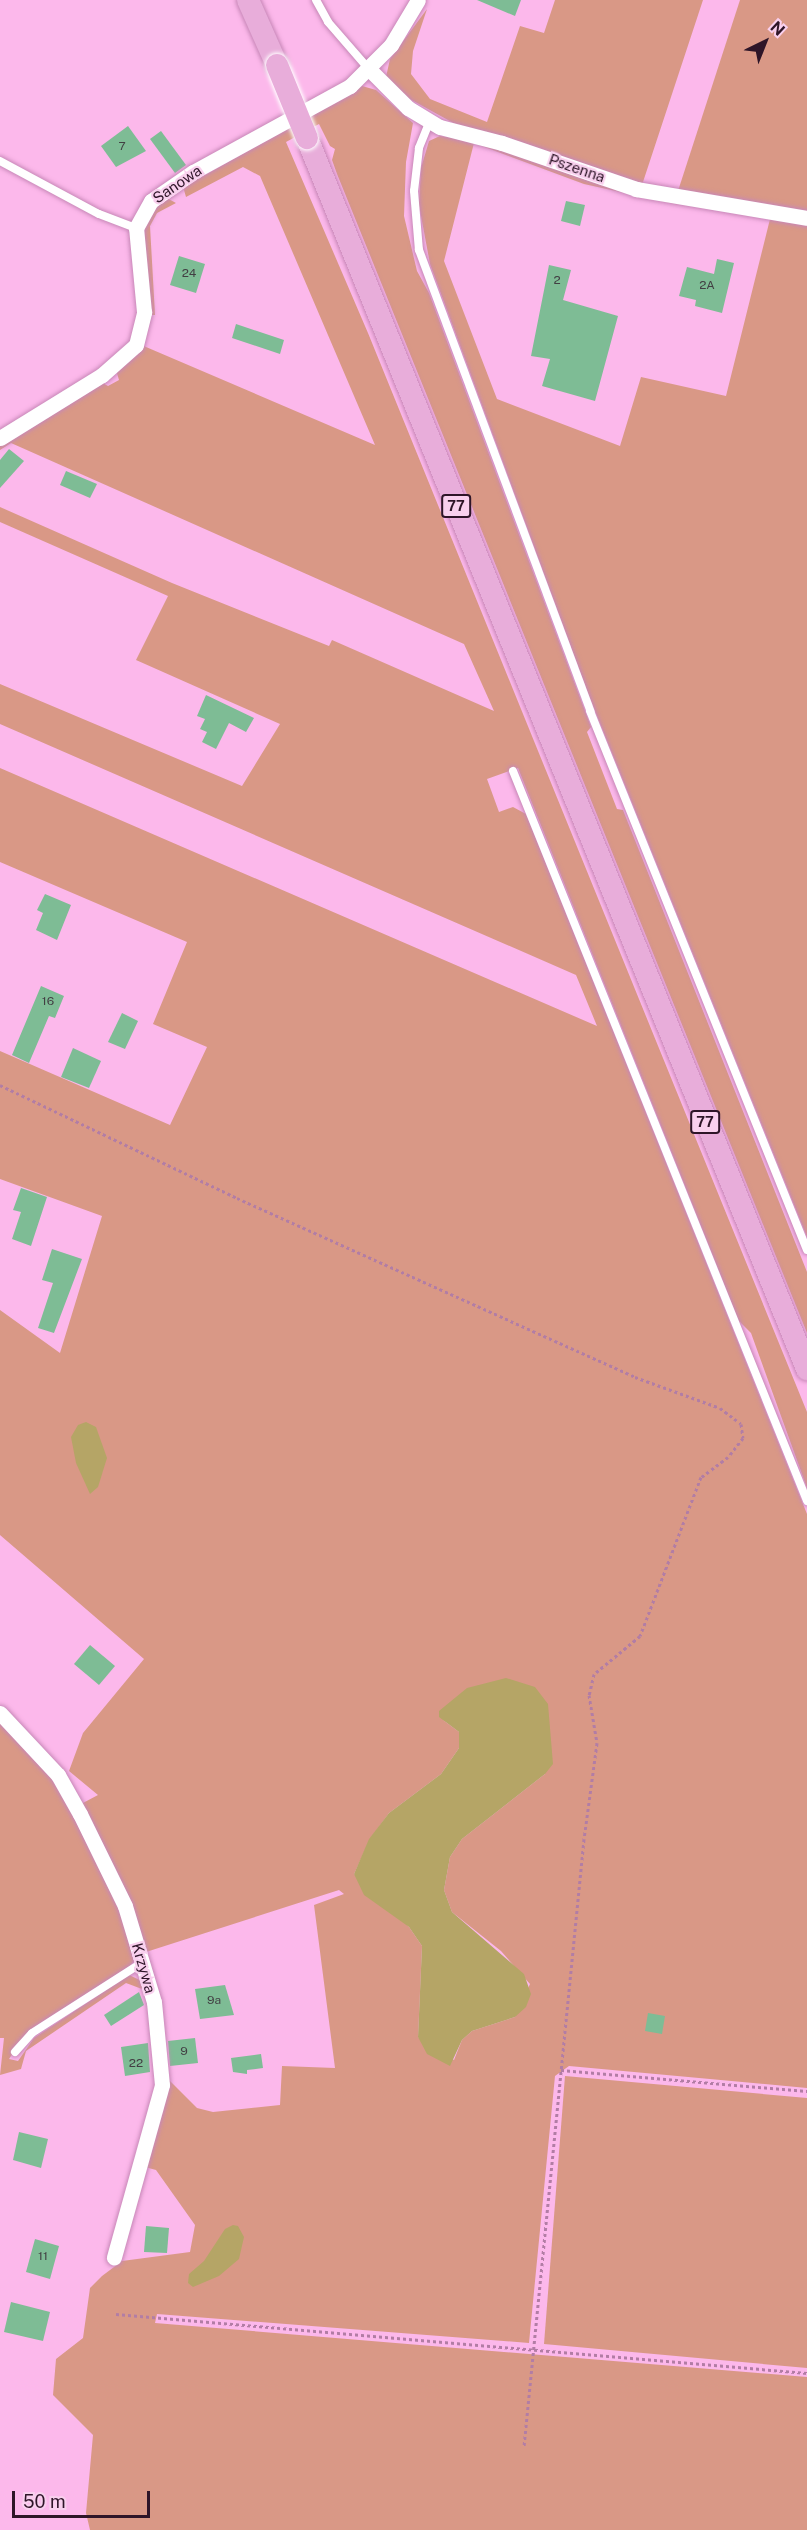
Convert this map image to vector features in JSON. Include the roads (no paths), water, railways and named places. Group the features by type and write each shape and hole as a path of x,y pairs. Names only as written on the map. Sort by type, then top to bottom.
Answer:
{"main road":[{"name":"77","path":"248,0 307,138 807,1369"}],"street":[{"name":"Sanowa","path":"136,228 147,205 158,195 193,172 326,101 369,69 391,45 418,0"},
{"name":"Pszenna","path":"369,69 429,123 502,143 636,189 807,218"},
{"path":"0,438 102,375 136,345 144,312 136,228"},
{"name":"Krzywa","path":"0,1713 58,1774 125,1906 154,2002 162,2085 114,2257"}],"lane":[{"path":"315,0 328,22 369,69"},
{"path":"429,123 418,148 414,191 419,250 590,711 807,1250"},
{"path":"0,161 99,214 136,228"},
{"path":"513,771 807,1501"},
{"path":"15,2052 32,2033 143,1962"}]}
